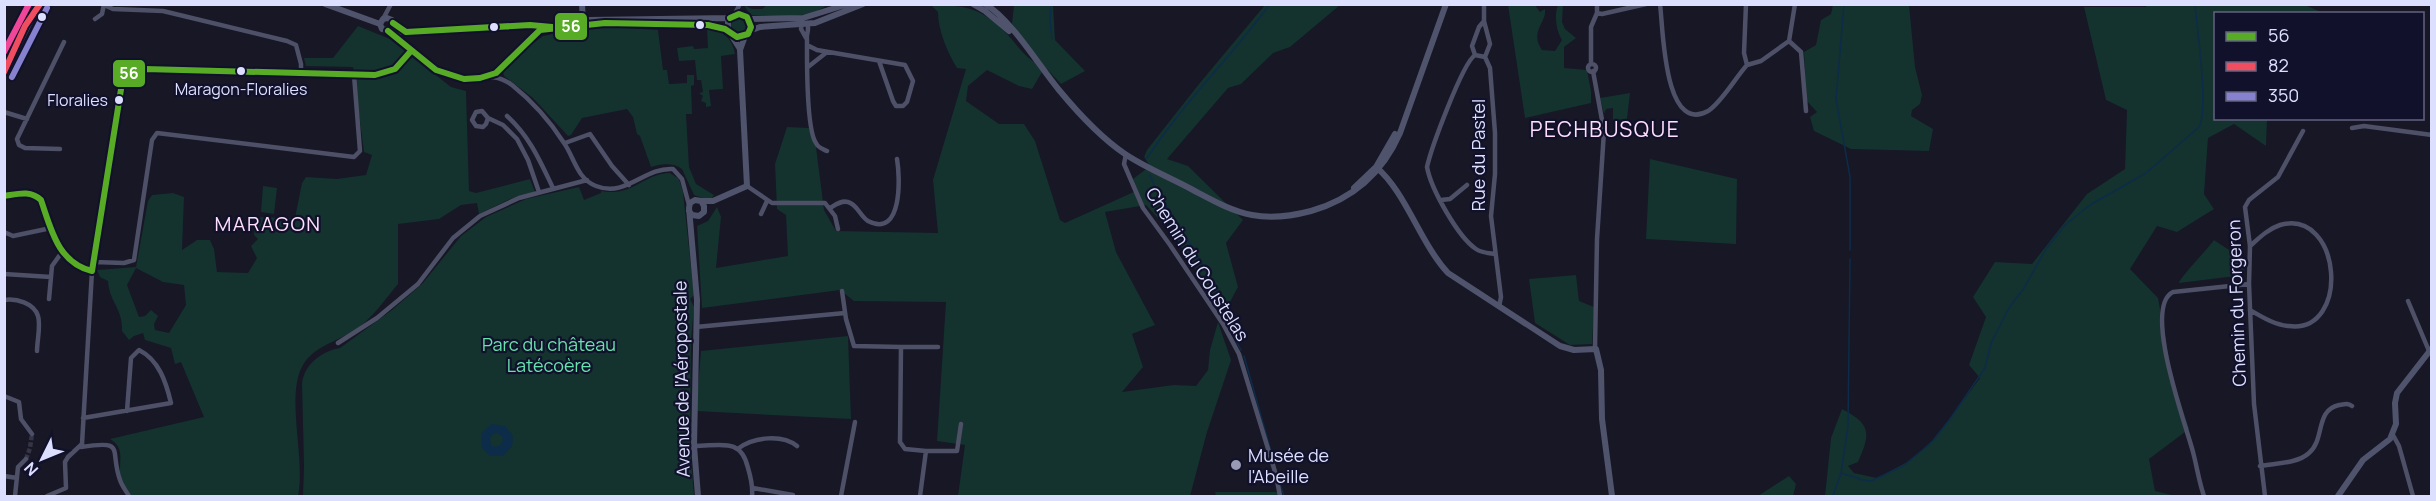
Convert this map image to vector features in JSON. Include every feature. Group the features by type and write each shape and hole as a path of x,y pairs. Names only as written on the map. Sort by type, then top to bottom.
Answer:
{"street":[{"path":"4,73 39,4"},
{"path":"325,4 381,21 406,32 511,27 539,28 586,22 732,17 806,21 852,6"},
{"path":"391,4 381,21 382,29 391,26"},
{"path":"391,4 391,26 411,51 433,68 452,77 474,78 492,75 505,61 536,36 539,28"},
{"path":"582,4 586,22"},
{"path":"827,11 833,4"},
{"path":"734,36 747,34 759,27 800,26 827,11 863,4"},
{"path":"973,4 1000,22 1026,49"},
{"path":"985,4 1002,16 1068,101 1126,154 1217,202 1251,215 1272,218 1300,214 1338,200 1377,168 1406,112 1446,4"},
{"name":"Rue du Pastel","path":"1484,4 1490,44 1485,57 1490,68 1496,133 1491,216 1501,297 1498,308"},
{"path":"1597,4 1597,14 1591,27 1589,57 1591,64 1596,66 1593,71 1604,131 1597,238 1595,348 1601,370 1602,419 1612,496"},
{"path":"1597,14 1646,4"},
{"path":"1660,4 1664,63 1673,91 1684,108 1697,113 1709,110 1747,65 1761,61 1790,41 1795,4"},
{"path":"1746,4 1744,53 1747,65"},
{"path":"95,19 102,14 104,5 113,9 163,12 287,41 296,45 301,73"},
{"path":"728,30 732,17"},
{"path":"740,50 747,34 747,17"},
{"path":"806,21 809,29 806,38"},
{"name":"Rue du Pastel","path":"1485,21 1479,27 1472,46 1475,55 1463,72 1427,164 1428,172 1441,200 1473,247 1485,253 1495,254"},
{"path":"586,22 708,25 728,30 734,36 740,50 747,186"},
{"path":"800,26 807,45 813,135 818,147 827,151"},
{"path":"1790,41 1801,52 1806,111"},
{"path":"60,149 24,148 19,145 18,139 63,42"},
{"path":"807,45 827,52 903,64 909,70 912,84 907,102 903,106 896,106 892,101 879,61"},
{"path":"81,447 92,271 125,75 129,71 145,69 381,75 402,63 411,51"},
{"path":"808,67 827,52"},
{"path":"1475,55 1485,57"},
{"path":"94,262 124,263 134,260 152,140 157,133 354,157 360,151 354,75"},
{"path":"338,343 377,318 418,284 453,238 473,221 504,204 538,192 587,180 565,143 530,102 504,80 492,75"},
{"path":"4,112 27,118"},
{"path":"507,116 523,132 534,148 553,188"},
{"path":"488,118 503,125 517,139 528,160 538,192"},
{"path":"2352,128 2364,126 2432,135"},
{"name":"Chemin du Forgeron","path":"2265,496 2254,404 2249,284 2250,246 2246,204 2278,177 2303,130"},
{"path":"1584,131 1604,131"},
{"path":"565,143 590,134 612,166 630,185"},
{"name":"Chemin du Coustelas","path":"1126,154 1125,164 1143,208 1223,324 1239,354 1276,475 1280,496"},
{"path":"830,208 839,202 849,202 867,220 879,224 888,222 894,212 900,185 897,159"},
{"path":"1377,168 1441,266 1454,278 1566,349 1579,351 1595,348"},
{"name":"Avenue de l'Aéropostale","path":"587,180 596,186 610,189 630,185 656,171 673,169 682,179 689,208 697,300 694,446 698,496"},
{"path":"1441,200 1450,199 1467,185"},
{"path":"747,186 767,201 774,203 822,202 830,208 837,219 838,229"},
{"path":"699,216 692,215 689,208 693,201 713,201 747,186"},
{"path":"4,196 28,192 37,195 62,252 81,270 92,271"},
{"path":"701,201 705,210"},
{"path":"690,225 713,201"},
{"path":"761,214 767,201"},
{"path":"2250,246 2272,228 2291,224 2306,227 2318,238 2325,250 2330,264 2331,280 2327,302 2319,315 2308,323 2290,327 2275,323 2250,310"},
{"path":"4,232 13,236 51,228"},
{"path":"49,299 53,262 62,252"},
{"path":"4,274 51,277"},
{"path":"2204,496 2170,374 2163,330 2164,303 2169,294 2173,292 2249,284"},
{"path":"1490,302 1499,290"},
{"path":"842,291 854,346 938,347"},
{"path":"4,300 19,300 30,305 38,316 37,351"},
{"path":"2408,301 2430,350 2397,393 2393,435 2399,446 2413,496"},
{"path":"696,327 845,313"},
{"path":"902,347 900,442 905,449 957,451 961,424"},
{"path":"83,418 127,411 171,403 167,386 159,369 147,354 139,350 130,358 127,411"},
{"path":"4,396 19,402 21,419 32,434"},
{"path":"2260,466 2304,457 2318,442 2322,420 2329,410 2345,404 2352,406"},
{"path":"841,496 855,422"},
{"path":"2338,496 2363,460 2393,435"},
{"path":"694,446 739,448 752,441 771,439 787,441 797,446"},
{"path":"47,496 66,488 65,462 71,453 90,445 111,446 116,451 120,481 129,496"},
{"path":"739,448 746,457 753,496"},
{"path":"920,496 926,451"},
{"path":"15,496 18,467 26,459"},
{"path":"4,476 17,477"},
{"path":"753,488 793,495"}],"green space":[{"path":"2147,4 2303,4 2321,12 2214,12 2214,120 2267,120 2266,146 2234,124 2208,138 2204,194 2214,209 2177,232 2157,226 2130,269 2158,298 2172,376 2189,429 2149,459 2155,491 2176,496 1825,496 1831,438 1842,409 1859,420 1866,430 1865,444 1858,462 1848,466 1854,473 1877,478 1911,460 1936,437 1980,378 1969,365 1986,317 1973,297 1995,262 2032,264 2087,194 2125,169 2127,110 2106,100 2084,7 2146,7"},
{"path":"744,5 752,9 762,9 767,5 827,5 810,13 780,16 750,15"},
{"path":"931,5 961,7 986,16 1003,30 1026,56 1044,66 1012,24 1014,5 1053,5 1055,40 1085,71 1061,84 1045,67 1032,89 1019,86 987,70 968,86 966,101 999,124 1024,124 1035,141 1060,220 1065,223 1136,191 1133,179 1150,166 1144,157 1147,150 1265,5 1340,5 1290,47 1273,53 1241,84 1228,88 1167,159 1188,166 1243,220 1226,243 1238,287 1223,315 1175,237 1146,205 1105,212 1116,252 1155,325 1132,334 1143,367 1122,392 1174,385 1196,386 1208,370 1210,350 1218,322 1231,360 1207,432 1190,496 958,496 965,445 937,441 946,302 854,301 840,290 702,308 697,226 708,221 717,207 721,217 716,268 788,256 786,215 777,209 775,164 787,127 809,128 816,147 824,210 836,231 938,233 933,180 966,69 957,68 953,62 941,33 938,12"},
{"path":"1508,5 1535,5 1540,12 1545,9 1544,19 1538,32 1538,43 1542,50 1555,51 1562,40 1557,28 1557,9 1558,5 1563,5 1562,22 1565,29 1576,38 1564,47 1564,68 1587,70 1591,103 1525,118"},
{"path":"1833,5 1909,5 1915,67 1922,95 1920,104 1912,110 1911,116 1933,129 1929,151 1851,149 1814,131 1810,117 1817,112 1806,100 1804,52 1816,45 1821,20 1831,14"},
{"path":"739,18 745,20 747,26 745,32 739,34 733,32 731,26 733,20"},
{"path":"358,26 390,39 451,87 466,91 469,191 476,193 530,179 535,192 510,199 479,214 477,203 461,205 439,219 398,224 398,284 362,325 315,352 303,365 298,378 296,410 300,481 298,496 132,496 121,479 120,452 110,439 204,417 181,362 175,364 171,348 145,340 143,333 129,340 122,331 122,323 108,281 100,277 97,270 136,267 148,201 152,195 173,193 184,197 182,250 197,240 210,240 214,249 217,272 248,273 257,258 251,246 258,239 254,235 255,217 295,218 302,183 306,177 337,179 366,175 372,155 364,152 353,67 306,66 304,58 333,58","holes":["136,268 163,282 184,285 186,305 169,333 155,330 154,324 158,316 151,310 145,316 139,317 127,285"]},
{"path":"612,27 658,30 663,70 667,70 669,84 687,83 687,75 694,75 694,85 691,86 692,114 686,114 689,167 696,184 714,195 712,198 705,199 694,195 682,169 675,165 651,167 640,136 637,134 633,117 627,109 582,118 568,136 533,98 504,76 502,66 543,36 572,30"},
{"path":"707,28 726,36 735,54 721,56 723,89 709,90 711,106 706,107 706,103 701,101 703,96 699,93 703,92 701,80 697,80 695,60 679,61 677,48 693,46 694,49 708,48"},
{"path":"1630,93 1627,119 1613,120 1613,108 1606,109 1604,114 1600,98"},
{"path":"1650,159 1737,179 1736,244 1646,239"},
{"name":"Parc du château Latécoère","path":"670,173 679,179 683,192 694,295 690,299 694,307 691,340 690,446 694,496 303,496 302,384 306,370 315,360 327,352 340,348 392,310 422,284 461,236 486,217 526,199 579,187 584,200 601,191 622,191 660,174"},
{"path":"263,186 277,188 274,214 261,212"},
{"path":"2214,240 2229,250 2235,260 2245,258 2244,275 2179,283 2184,275"},
{"path":"1576,275 1579,301 1594,307 1592,344 1570,345 1535,323 1529,279"},
{"path":"848,336 851,419 696,411 701,351"},
{"path":"1789,476 1796,484 1793,496 1758,496"},
{"path":"1215,492 1278,492 1278,496 1216,496"}],"water":[{"path":"491,424 505,426 513,436 512,446 503,456 490,456 481,447 481,434","holes":["498,433 502,436 503,441 500,445 495,447 491,445 490,438 493,434"]}],"waterway":[{"path":"1051,4 1052,39"},
{"path":"1147,158 1176,118 1270,4"},
{"path":"1844,4 1836,99 1850,177 1850,250"},
{"path":"1833,496 1841,473 1871,481 1903,466 1931,443 1985,368 1991,343 2009,308 2024,288 2046,249 2066,224 2090,205 2146,173 2199,127 2202,118 2203,87 2195,4"},
{"path":"1150,175 1217,288 1223,317 1241,350"},
{"path":"1841,473 1848,426 1850,259"},
{"path":"1244,356 1275,465"},
{"path":"1279,481 1284,496"}],"tunnel":[{"path":"26,459 32,434"}],"transit line":[{"path":"4,52 29,4"},
{"name":"82","path":"4,72 25,26 40,4"},
{"name":"350","path":"12,77 47,8"},
{"name":"56","path":"388,31 436,70 464,79 480,78 496,73 540,30 605,23 708,25 725,29 737,37 748,34 751,27 747,17 739,14 730,18"},
{"name":"56","path":"393,23 406,32 530,25 552,27"},
{"name":"56","path":"92,271 122,83 130,72 145,69 375,75 395,69 411,51"},
{"name":"56","path":"4,196 28,194 41,200 53,233 64,253 80,267 92,271"}],"place":[{"name":"Maragon-Floralies","path":"241,71"},
{"name":"Floralies","path":"119,100"},
{"name":"Musée de l'Abeille","path":"1236,465"}],"district":[{"name":"PECHBUSQUE","path":"1605,129"},
{"name":"MARAGON","path":"268,223"}]}
